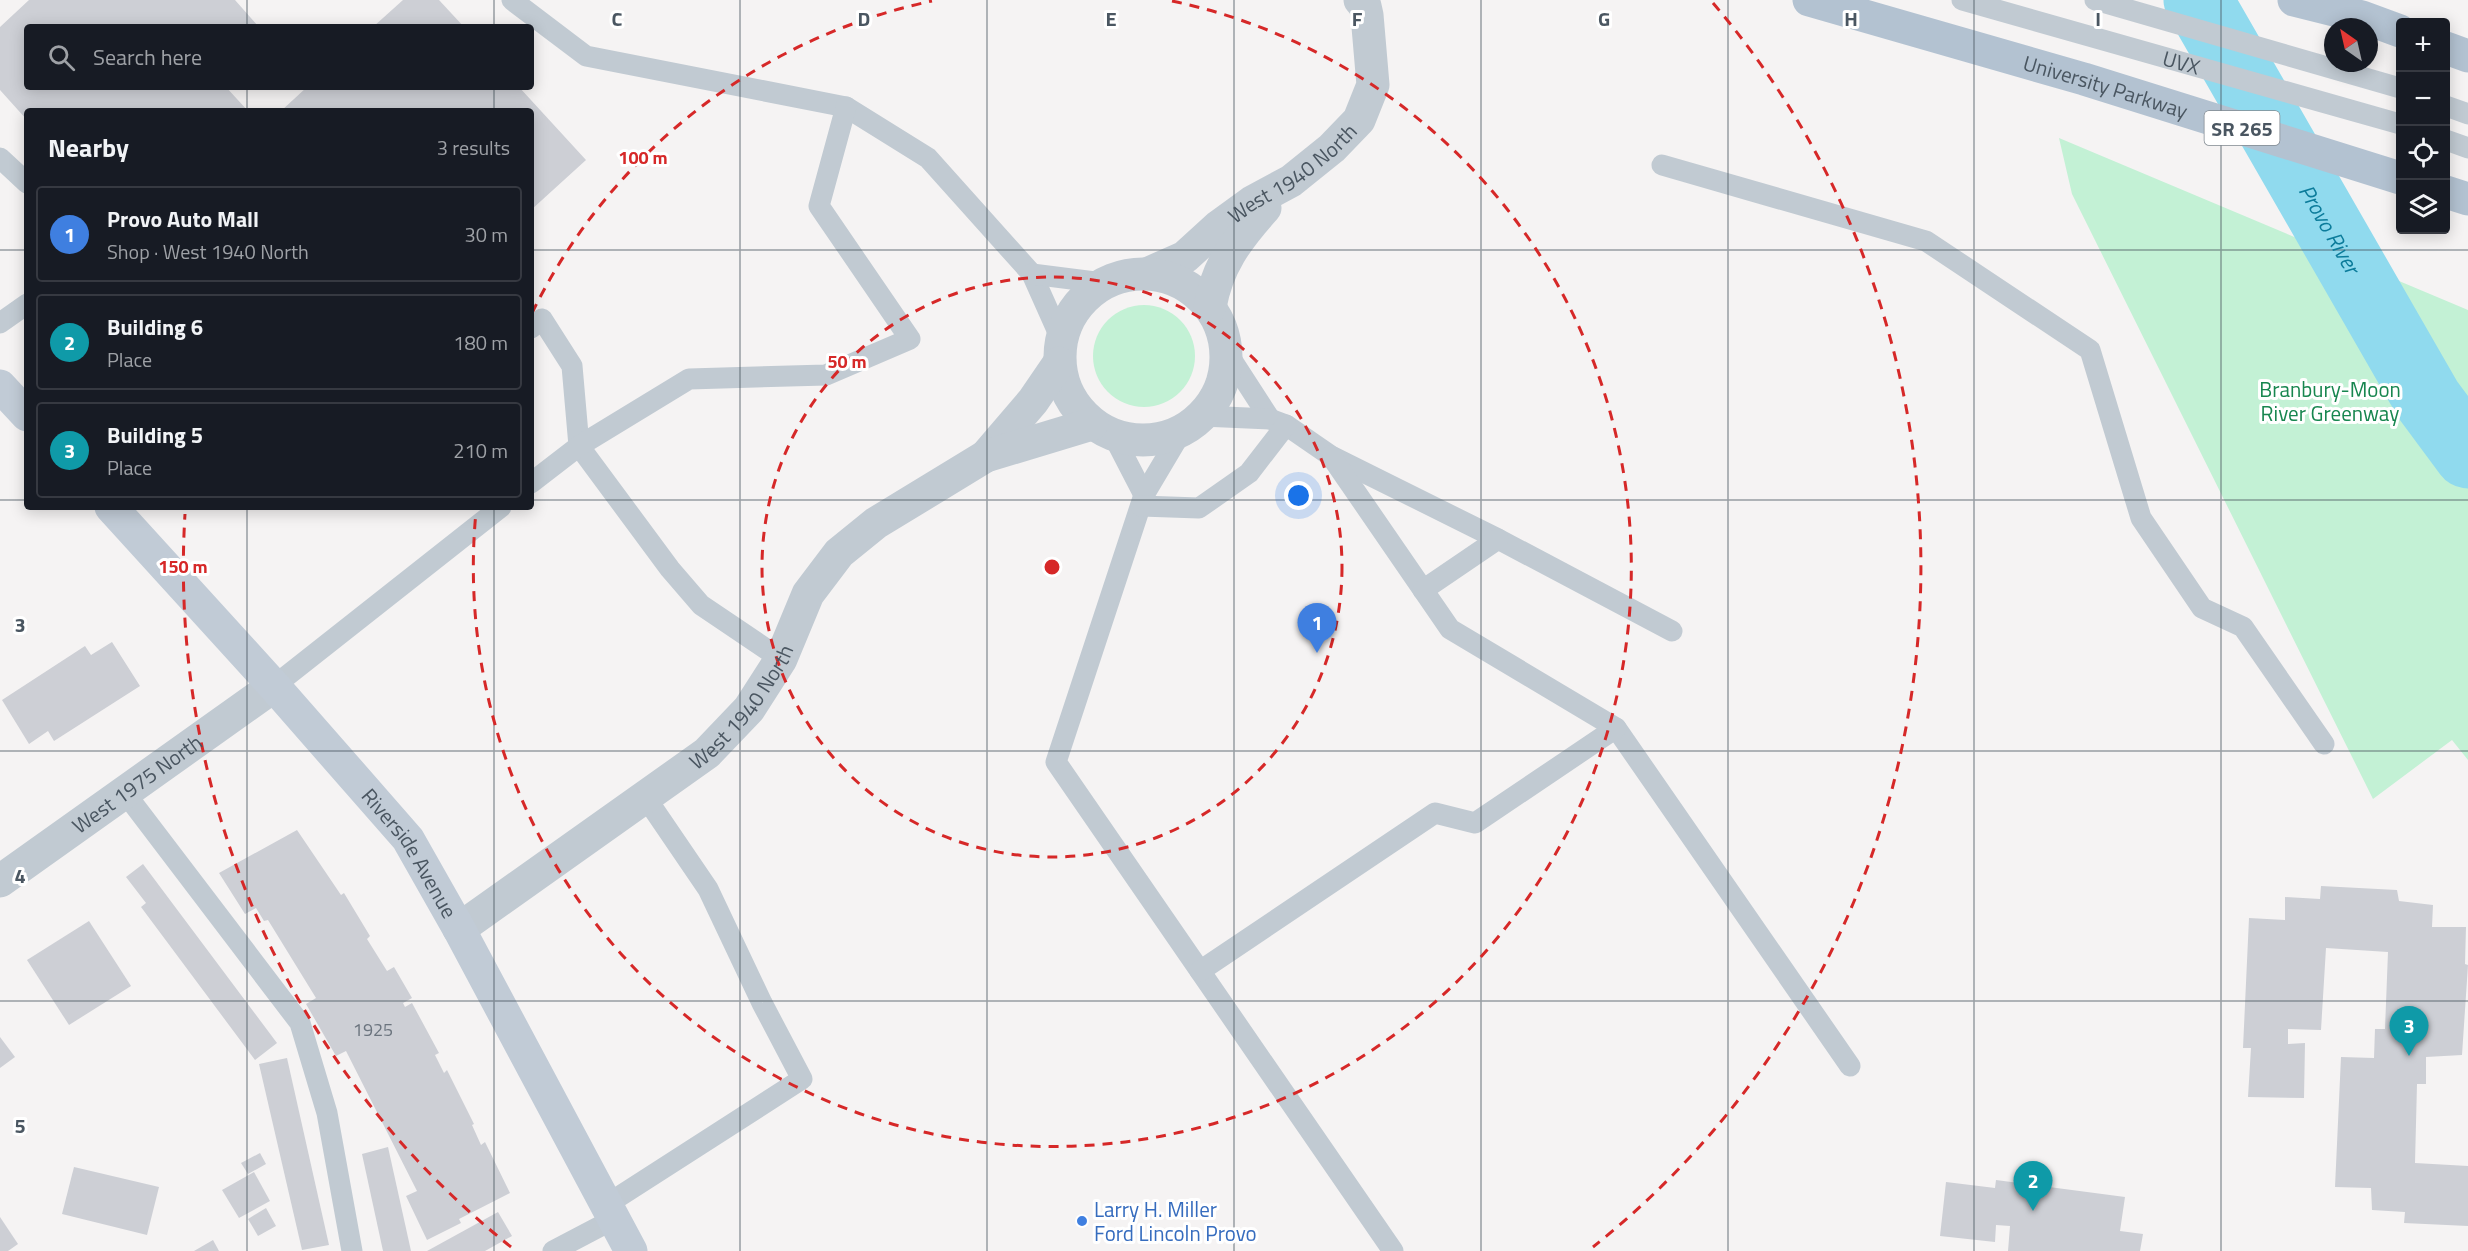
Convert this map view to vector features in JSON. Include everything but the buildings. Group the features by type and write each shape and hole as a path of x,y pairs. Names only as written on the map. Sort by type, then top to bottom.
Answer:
{"main road":[{"name":"University Parkway","path":"1809,0 2084,79 2396,177"},
{"path":"2294,0 2362,17 2396,30"},
{"path":"2450,50 2468,56"},
{"path":"2450,194 2468,199"}],"street":[{"name":"West 1940 North","path":"1149,273 1185,257 1244,208 1291,181 1332,148 1359,120 1373,85 1365,2"},
{"path":"1210,307 1215,282 1225,258 1245,231 1291,181"},
{"path":"1149,273 1172,279 1193,290 1210,307 1222,328 1226,351 1224,375 1216,397 1192,424 1152,440 1136,441 1102,430 1075,407 1064,386 1060,351 1069,316 1083,297 1103,284 1125,275 1149,273"},
{"name":"West 1940 North","path":"459,929 707,753 749,709 781,658 808,594 839,553 876,523 986,456 1033,401 1060,351"},
{"path":"0,386 24,412"},
{"name":"West 1940 North","path":"986,456 1102,430"},
{"name":"Riverside Avenue","path":"114,510 274,686 408,839 459,929 631,1251"},
{"name":"West 1975 North","path":"0,881 274,686"}],"lane":[{"path":"512,0 586,56 846,107 928,158 1032,274 1060,351"},
{"name":"UVX","path":"1962,0 2396,123"},
{"path":"2095,0 2391,85"},
{"path":"534,481 579,446 689,379 826,375 910,339 819,206 846,107"},
{"path":"2450,108 2468,114"},
{"path":"2450,142 2468,148"},
{"path":"0,159 24,180"},
{"path":"1662,165 1926,241 2090,350 2141,518 2202,608 2243,627 2324,744"},
{"path":"1032,274 1103,284"},
{"path":"0,323 24,306"},
{"path":"534,326 542,319 572,366 579,446 670,569 701,604 781,658"},
{"path":"1226,351 1278,422 1331,456 1498,539 1672,631"},
{"path":"1278,422 1192,424 1142,501 1056,762 1393,1251"},
{"path":"1142,501 1199,508 1249,473 1278,422"},
{"path":"1102,430 1142,501"},
{"path":"1331,456 1450,629 1616,728 1850,1066"},
{"path":"274,686 497,510"},
{"path":"1423,590 1498,539"},
{"path":"1200,971 1435,813 1475,823 1616,728"},
{"path":"125,793 300,1023 327,1113 352,1251"},
{"path":"553,1251 802,1078 762,1003 708,889 646,798"}],"green space":[{"name":"Branbury-Moon River Greenway","path":"2059,138 2468,310 2468,760 2452,740 2373,799 2072,194"},
{"path":"1144,305 1163,309 1180,320 1191,337 1195,356 1191,375 1180,392 1163,403 1144,407 1125,403 1108,392 1097,375 1093,356 1097,337 1108,320 1125,309"}],"waterway":[{"name":"Provo River","path":"2198,0 2428,400 2468,454"}],"place":[{"name":"Provo Auto Mall","path":"1317,653"},
{"name":"Building 5","path":"2409,1056"},
{"name":"Building 6","path":"2033,1211"},
{"name":"Larry H. Miller Ford Lincoln Provo","path":"1082,1221"}]}
